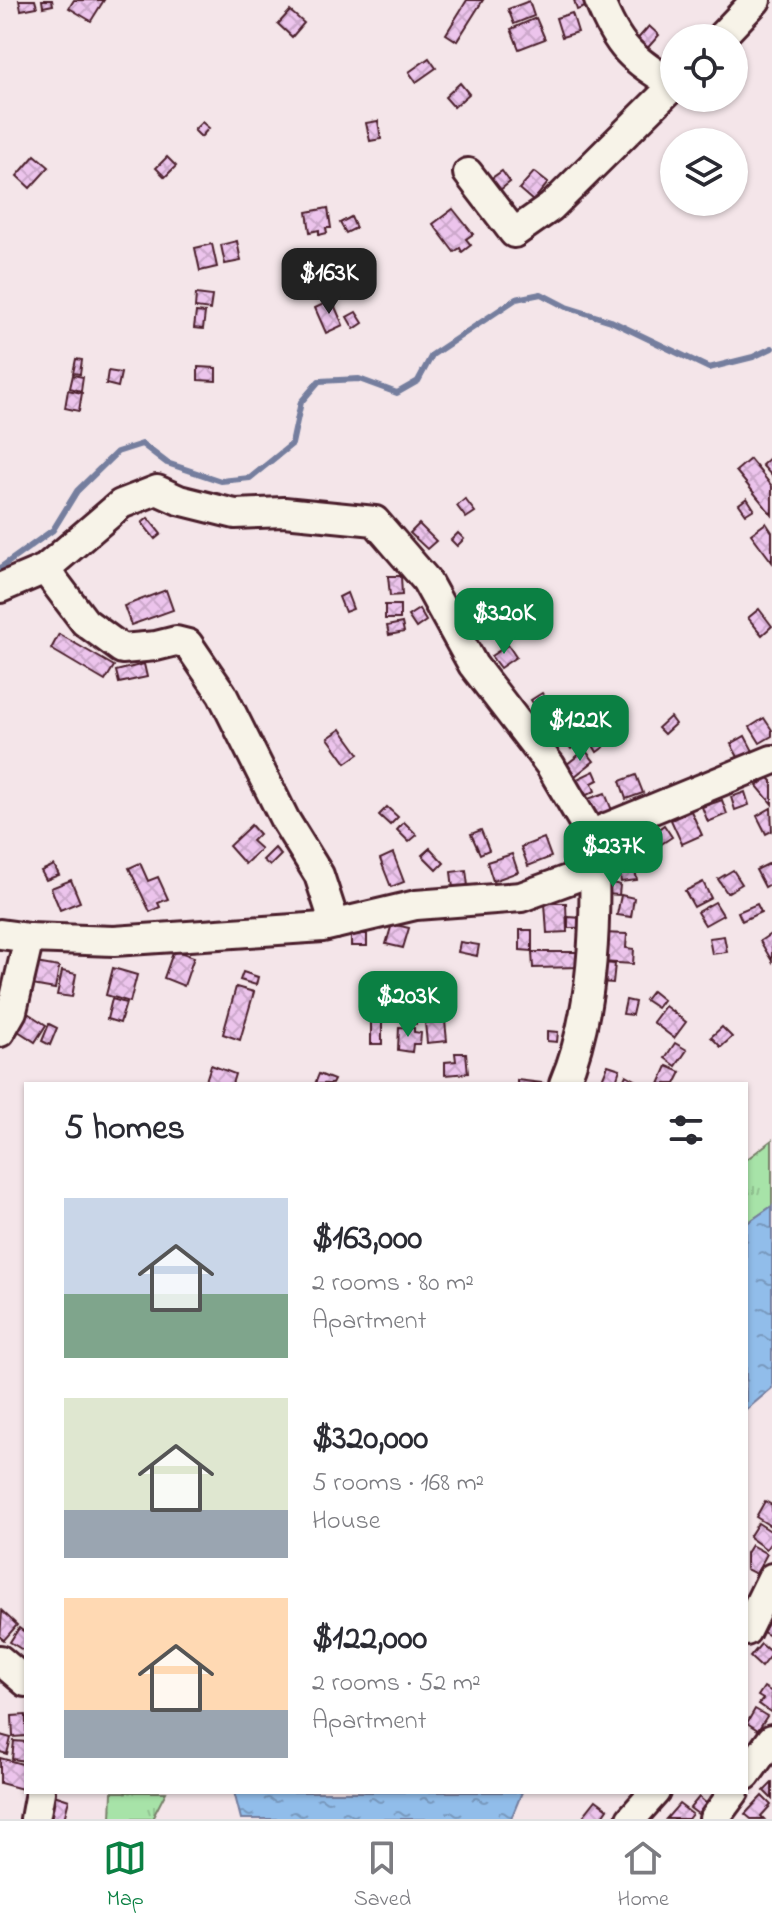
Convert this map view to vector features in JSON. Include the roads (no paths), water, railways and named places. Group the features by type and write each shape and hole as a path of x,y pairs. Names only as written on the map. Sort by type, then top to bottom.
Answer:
{"street":[{"path":"599,0 613,34 634,59 660,76"},
{"path":"733,24 756,0"},
{"path":"468,173 514,233 551,207 660,99"},
{"path":"0,588 45,569 121,504 157,490 179,500 235,514 284,512 375,521 426,580 473,665 550,765 593,838 595,870 588,988 581,1033 565,1082"},
{"path":"45,569 85,622 122,649 176,641 188,644 222,694 285,820 319,875 335,924"},
{"path":"593,838 604,829 772,760"},
{"path":"0,934 114,941 323,927 416,905 521,897 595,870"},
{"path":"0,1032 12,1011 29,938"},
{"path":"748,1627 772,1578"},
{"path":"0,1660 24,1680"},
{"path":"748,1772 772,1739"},
{"path":"35,1819 40,1794"},
{"path":"631,1819 653,1794"},
{"path":"714,1819 733,1794"}],"water":[{"path":"772,1206 772,1388 748,1408 748,1223"},
{"path":"235,1794 521,1794 511,1819 241,1819"}],"waterway":[{"path":"0,568 53,530 77,491 117,452 142,444 167,463 221,481 250,478 292,444 301,402 319,381 359,379 397,393 418,381 432,355 516,299 541,294 566,307 611,321 709,368 753,357 772,348"}]}
